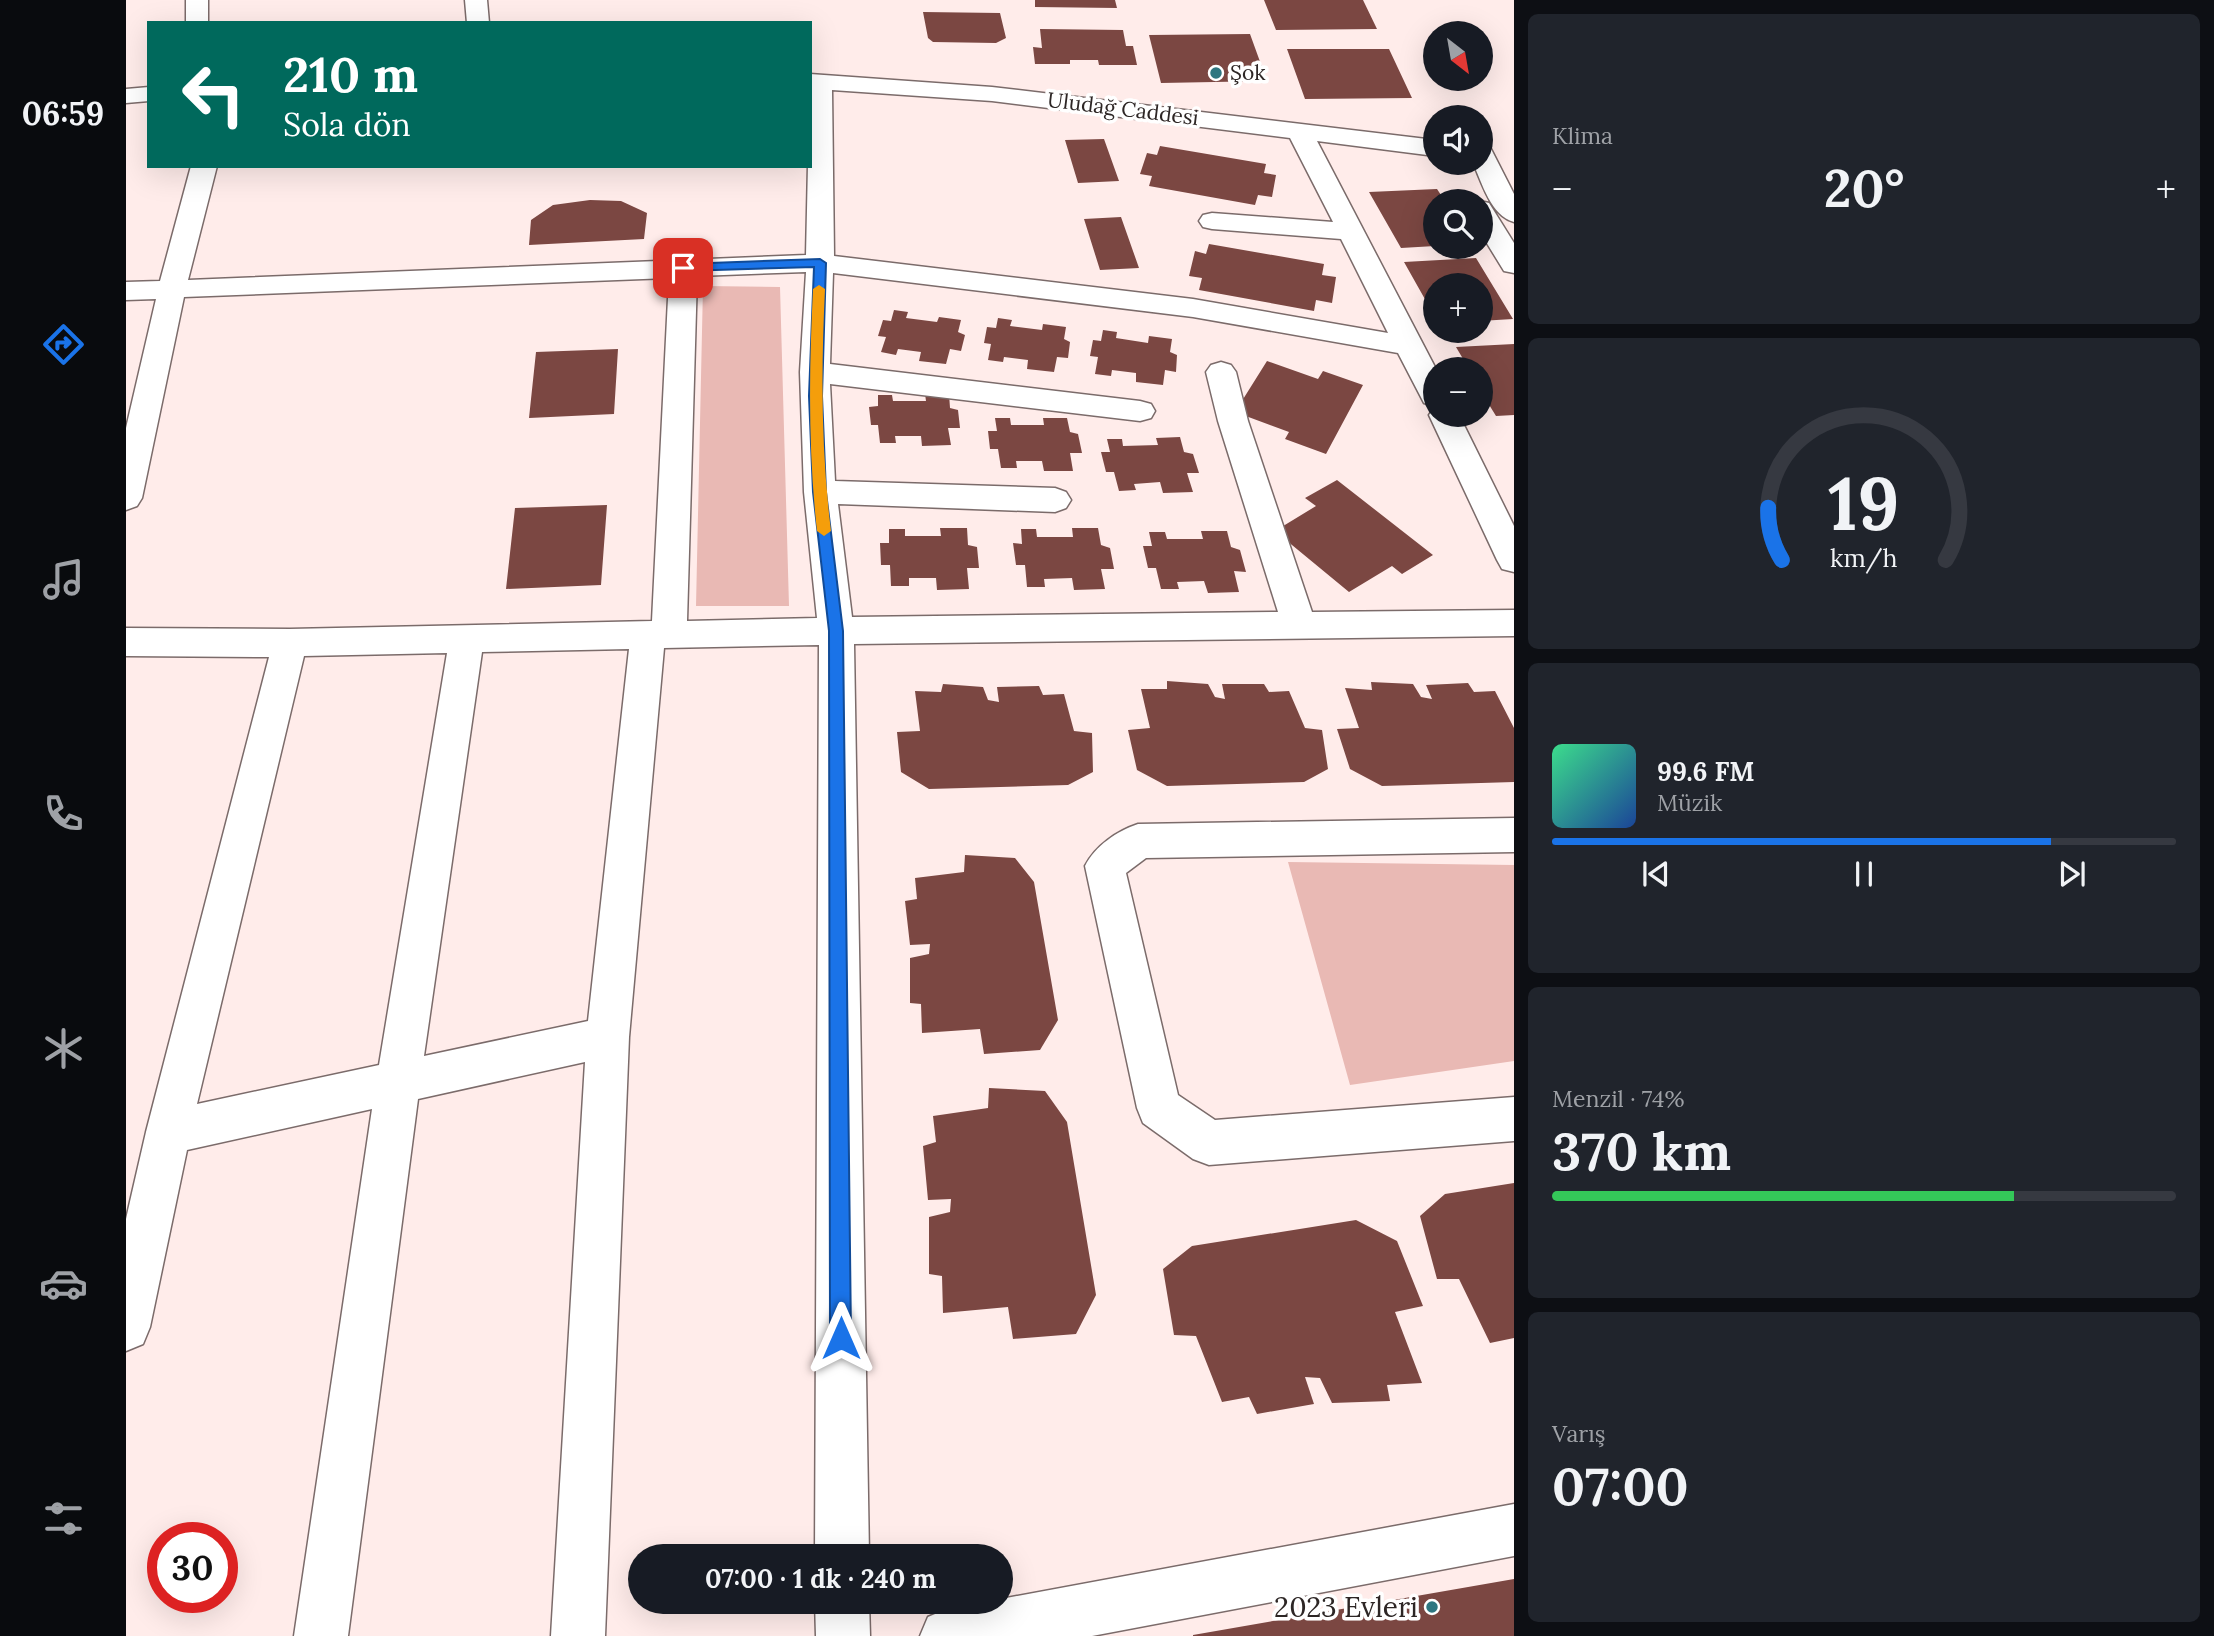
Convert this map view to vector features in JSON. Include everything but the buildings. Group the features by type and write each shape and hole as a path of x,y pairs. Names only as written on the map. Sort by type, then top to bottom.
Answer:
{"street":[{"path":"197,0 197,21"},
{"path":"476,0 478,21"},
{"path":"815,82 820,263 815,372 820,492 836,631 842,1544"},
{"name":"Uludağ Caddesi","path":"815,82 992,94 1423,146"},
{"path":"126,96 147,94"},
{"path":"1299,131 1423,371"},
{"path":"1493,155 1514,158"},
{"path":"126,498 172,288 203,168"},
{"path":"1492,175 1514,215"},
{"path":"1212,221 1353,232"},
{"path":"1493,230 1514,265"},
{"path":"126,291 820,263 1193,308 1411,346"},
{"path":"578,1636 608,1037 659,635 683,268"},
{"path":"815,372 1140,411"},
{"path":"1221,372 1299,624"},
{"path":"1450,427 1514,561"},
{"path":"820,492 1055,500"},
{"path":"126,642 466,641 836,631 1514,623"},
{"path":"321,1636 398,1084 466,641"},
{"path":"126,1326 168,1132 290,643"},
{"path":"1514,835 1138,841 1105,866 1159,1108 1209,1143 1514,1119"},
{"path":"168,1132 608,1037"},
{"path":"947,1636 1514,1530"},
{"path":"842,1614 843,1636"}],"shaded area":[{"path":"703,286 780,287 789,606 696,606"},
{"path":"1288,862 1514,865 1514,1061 1350,1085"}],"slow traffic":[{"path":"819,289 815,372 824,531"}],"place":[{"name":"Şok","path":"1216,73"},
{"name":"2023 Evleri","path":"1432,1607"}],"route":[{"path":"683,268 820,263 815,372 820,492 836,631 841,1338"}]}
